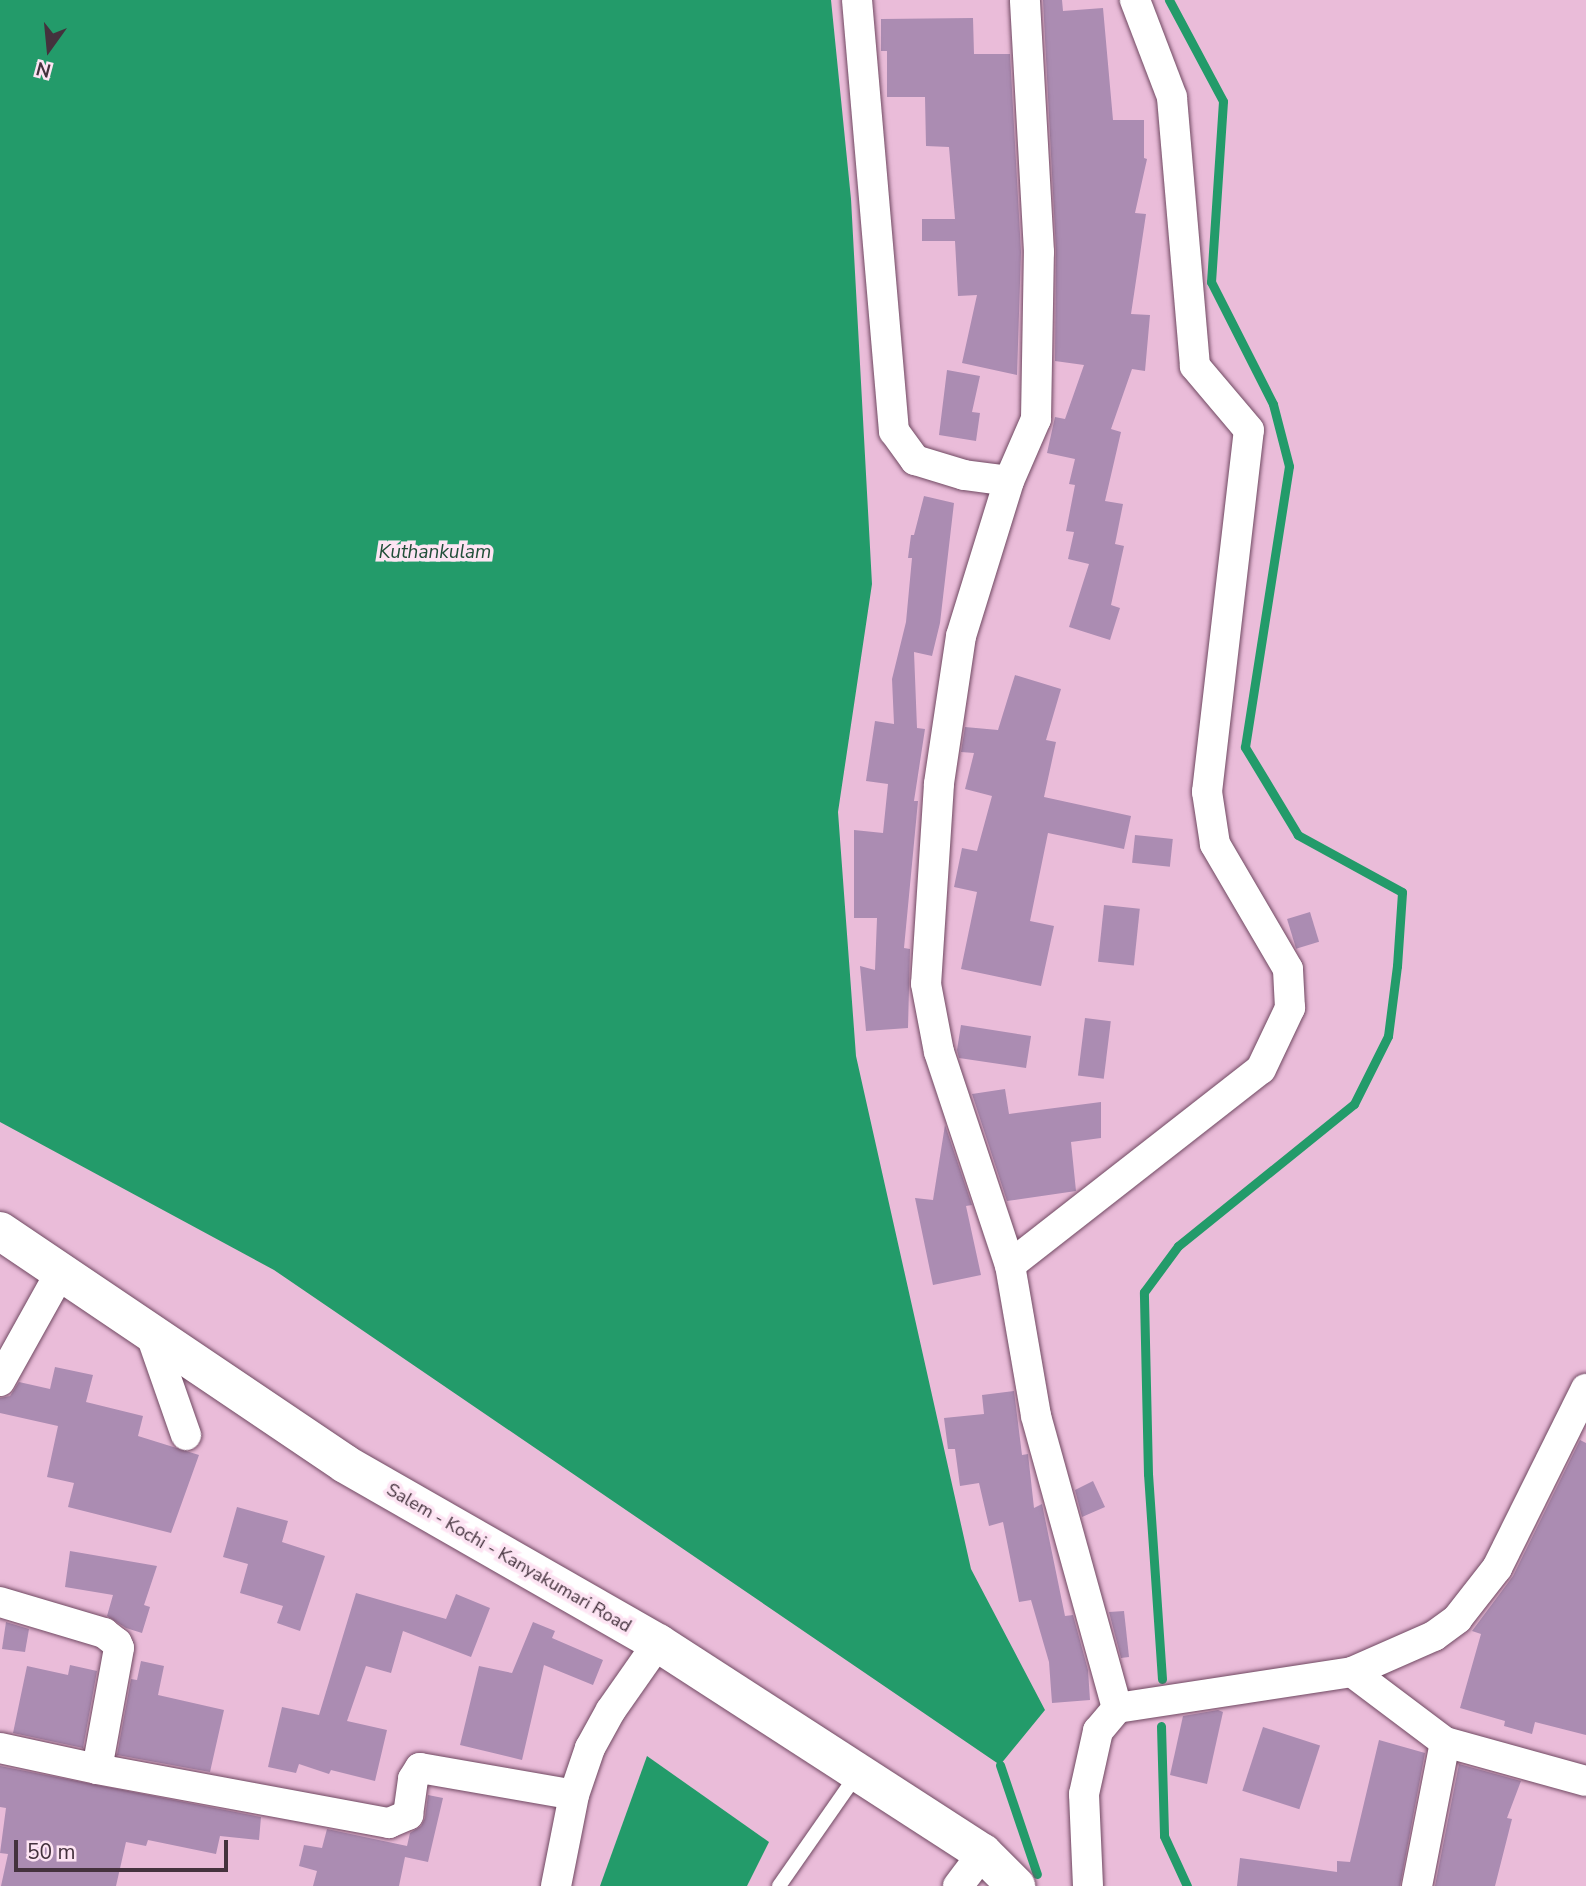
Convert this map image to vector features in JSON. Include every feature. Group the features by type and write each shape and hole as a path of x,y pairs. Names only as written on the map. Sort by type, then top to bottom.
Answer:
{"highway":[{"name":"Salem - Kochi - Kanyakumari Road","path":"0,1231 345,1464 658,1643 983,1853 1016,1886"}],"street":[{"path":"857,0 894,431 915,460 964,475 1009,481"},
{"path":"1025,0 1039,252 1036,419 1009,481 961,636 939,784 926,984 939,1052 1010,1265 1037,1416 1117,1707"},
{"path":"1010,1265 1261,1069 1290,1008 1288,969 1215,844 1206,793 1249,430 1195,366 1171,97 1135,0"},
{"path":"0,1381 60,1273"},
{"path":"151,1335 186,1435"},
{"path":"1088,1886 1084,1794 1098,1731 1117,1707 1352,1672 1434,1636 1457,1619 1497,1568 1586,1388"},
{"path":"0,1602 104,1633 117,1643 119,1648 97,1769"},
{"path":"556,1886 574,1796 600,1727 658,1643"},
{"path":"1352,1672 1445,1742 1586,1781"},
{"path":"1417,1886 1445,1742"},
{"path":"0,1748 97,1769 389,1823 408,1815 413,1779 420,1768 574,1796"},
{"path":"957,1886 983,1853"}],"lane":[{"path":"779,1886 858,1773"}],"water":[{"name":"Kuthankulam","path":"0,0 831,0 851,199 872,584 838,812 856,1056 971,1569 1045,1710 1000,1765 274,1270 0,1122"},
{"path":"647,1756 769,1842 747,1886 600,1886"}],"building":[{"path":"1043,0 1062,0 1063,11 1103,8 1113,120 1144,120 1144,158 1147,159 1135,213 1146,214 1131,314 1150,315 1145,371 1132,369 1111,429 1121,432 1105,501 1123,504 1115,544 1124,546 1111,605 1120,608 1110,640 1069,627 1089,564 1068,559 1074,532 1066,531 1075,485 1069,484 1075,459 1047,453 1055,417 1065,419 1084,365 1055,361 1056,251"},
{"path":"973,18 974,54 1010,54 1021,252 1017,375 962,363 977,295 958,296 955,241 922,241 922,219 955,219 949,147 926,146 925,97 887,97 887,51 881,51 881,19"},
{"path":"947,370 980,376 972,412 980,413 976,441 939,435"},
{"path":"924,496 954,503 940,623 932,656 914,652 917,728 925,729 914,801 918,801 904,948 910,949 908,1028 866,1031 860,966 875,970 877,918 854,918 854,830 883,833 888,784 866,781 875,721 894,724 892,679 906,622 912,558 908,558 911,535 914,535"},
{"path":"1015,675 1061,689 1046,740 1056,742 1044,797 1131,816 1124,849 1048,833 1030,921 1054,926 1041,986 961,969 977,892 954,887 962,848 977,851 992,796 965,789 974,753 961,752 965,727 998,730"},
{"path":"1135,835 1173,839 1170,867 1132,863"},
{"path":"1104,905 1140,909 1134,965 1098,962"},
{"path":"1310,912 1319,942 1296,949 1287,919"},
{"path":"1085,1018 1111,1021 1104,1079 1078,1076"},
{"path":"961,1025 1031,1036 1026,1068 959,1058 957,1050"},
{"path":"1005,1089 1009,1114 1101,1102 1101,1138 1071,1142 1076,1191 1007,1201 972,1094"},
{"path":"945,1125 972,1205 966,1206 981,1275 933,1285 915,1198 933,1200"},
{"path":"55,1367 93,1375 86,1402 143,1416 138,1436 199,1455 171,1533 68,1507 74,1483 47,1477 58,1426 0,1413 0,1398 10,1396 19,1382 50,1389"},
{"path":"1014,1391 1022,1455 1028,1454 1034,1508 1042,1504 1065,1616 1073,1615 1088,1670 1090,1700 1052,1703 1049,1662 1031,1600 1019,1602 1003,1522 989,1526 979,1483 960,1486 955,1449 948,1449 944,1418 984,1414 982,1395"},
{"path":"1580,1440 1586,1443 1586,1735 1535,1722 1532,1734 1504,1726 1505,1721 1460,1708 1481,1634 1472,1631 1513,1576"},
{"path":"1093,1481 1105,1507 1082,1517 1075,1490"},
{"path":"237,1507 288,1521 282,1542 325,1556 300,1631 277,1623 283,1606 240,1593 248,1564 223,1557"},
{"path":"70,1551 157,1566 144,1605 150,1607 142,1633 126,1628 107,1616 113,1595 65,1587"},
{"path":"356,1593 446,1619 456,1594 490,1608 471,1657 403,1631 391,1673 366,1666 347,1721 387,1730 375,1781 331,1770 329,1774 299,1764 296,1773 268,1767 282,1707 319,1715"},
{"path":"1124,1611 1129,1657 1121,1658 1109,1612"},
{"path":"6,1622 29,1629 25,1652 2,1649"},
{"path":"533,1622 555,1631 552,1638 603,1660 593,1685 544,1665 522,1760 460,1745 479,1666 512,1673"},
{"path":"141,1661 164,1666 158,1695 224,1710 210,1772 117,1755 131,1679 137,1680"},
{"path":"70,1665 97,1671 83,1748 13,1733 27,1666 68,1675"},
{"path":"1218,1710 1223,1712 1207,1784 1170,1775 1183,1716"},
{"path":"1263,1727 1320,1746 1299,1809 1242,1791"},
{"path":"1379,1740 1425,1753 1400,1886 1237,1886 1240,1858 1337,1872 1337,1861 1350,1862"},
{"path":"1459,1764 1521,1781 1507,1818 1512,1819 1495,1886 1435,1886"},
{"path":"0,1766 261,1817 259,1840 220,1836 216,1854 148,1840 146,1846 126,1842 116,1886 1,1886 8,1854 0,1853 6,1808 0,1807"},
{"path":"428,1795 443,1798 428,1862 405,1857 399,1886 313,1886 317,1871 299,1866 304,1845 322,1848 327,1829 407,1846 410,1833 421,1826 425,1818"}],"waterway":[{"path":"1162,1679 1148,1474 1144,1292 1178,1246 1354,1104 1388,1036 1397,966 1402,892 1298,835 1245,747 1289,466 1273,404 1211,282 1223,101 1169,0"},
{"path":"1161,1726 1164,1836 1187,1886"},
{"path":"1000,1765 1037,1874"}]}
